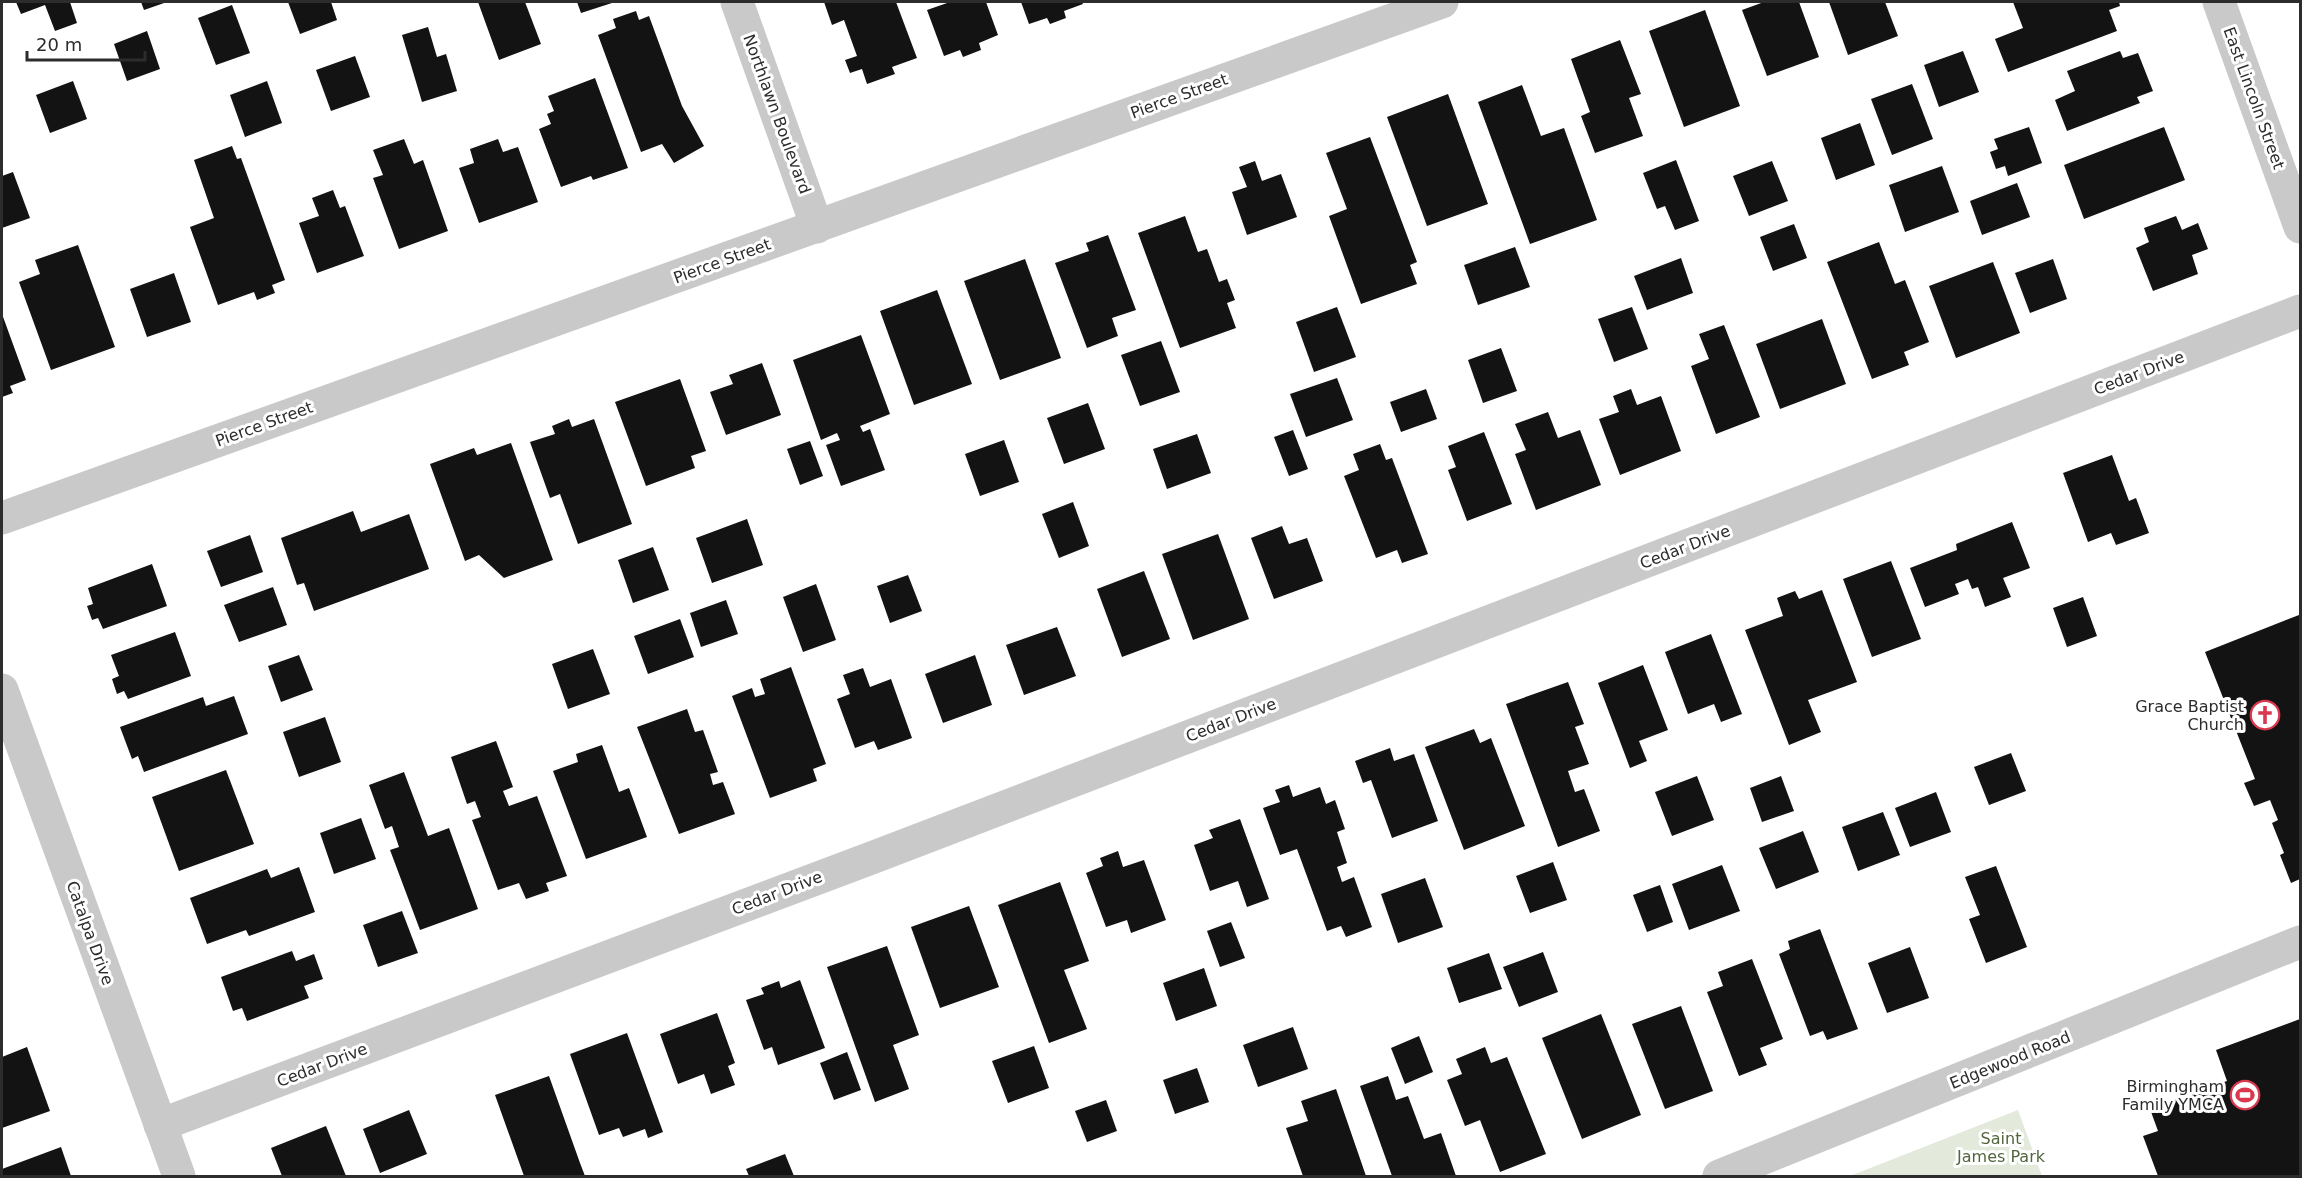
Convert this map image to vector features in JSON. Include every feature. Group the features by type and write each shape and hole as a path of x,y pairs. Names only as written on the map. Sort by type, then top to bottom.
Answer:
{"street":[{"name":"Northlawn Boulevard","path":"736,2 817,227"},
{"name":"Pierce Street","path":"2,518 1442,2"},
{"name":"East Lincoln Street","path":"2219,2 2301,227"},
{"name":"Cedar Drive","path":"160,1125 852,865 2301,311"},
{"name":"Catalpa Drive","path":"2,690 179,1176"},
{"name":"Edgewood Road","path":"1719,1176 2301,942"}],"green space":[{"name":"Saint James Park","path":"2018,1110 2042,1176 1850,1176"}],"building":[{"path":"16,2 70,2 77,23 55,31 45,5 21,14"},
{"path":"141,2 167,2 144,10"},
{"path":"288,2 331,2 337,20 300,34"},
{"path":"478,2 525,2 541,44 499,60"},
{"path":"577,2 615,2 581,13"},
{"path":"824,2 896,2 917,58 892,67 895,74 867,84 862,69 850,73 845,60 857,56 844,20 832,25"},
{"path":"950,2 986,2 998,35 979,43 981,50 963,57 960,50 944,56 927,10"},
{"path":"1021,2 1082,2 1083,4 1064,11 1066,18 1050,24 1047,18 1029,24"},
{"path":"1764,2 1799,2 1819,57 1767,76 1742,10"},
{"path":"1829,2 1885,2 1898,36 1848,55"},
{"path":"2013,2 2119,2 2120,6 2109,10 2117,31 2008,72 1995,39 2023,28"},
{"path":"232,5 250,53 216,65 198,18"},
{"path":"1705,10 1740,106 1684,127 1649,31"},
{"path":"636,11 639,20 649,16 682,106 704,146 674,163 662,144 641,152 598,35 616,28 613,19"},
{"path":"428,27 437,57 446,54 457,91 422,102 402,35"},
{"path":"147,31 160,69 127,81 114,44"},
{"path":"1620,40 1641,94 1629,98 1643,136 1595,153 1581,116 1590,112 1571,59"},
{"path":"1963,51 1979,92 1939,107 1924,65"},
{"path":"2120,51 2123,58 2138,53 2153,91 2137,97 2140,103 2067,131 2055,100 2075,91 2067,71"},
{"path":"355,56 370,97 331,111 316,70"},
{"path":"595,78 628,168 593,180 591,176 561,187 539,129 551,124 547,114 554,111 548,96"},
{"path":"73,81 87,119 50,133 36,95"},
{"path":"267,81 282,123 245,137 230,95"},
{"path":"1912,84 1933,139 1892,155 1871,99"},
{"path":"1522,85 1541,136 1564,128 1597,220 1530,244 1478,102"},
{"path":"1448,94 1488,204 1427,226 1387,117"},
{"path":"1860,123 1875,165 1836,180 1821,138"},
{"path":"2029,127 2042,163 2008,176 2005,166 1996,169 1990,152 1998,149 1994,139"},
{"path":"2164,127 2185,180 2084,219 2064,165"},
{"path":"1370,137 1417,262 1410,265 1417,284 1361,304 1329,216 1347,209 1326,153"},
{"path":"404,139 414,164 423,160 448,231 399,249 373,178 383,175 373,150"},
{"path":"498,139 503,152 518,147 538,202 479,223 459,168 474,163 470,149"},
{"path":"232,146 237,159 241,158 285,280 272,285 275,293 257,300 254,292 218,305 190,227 214,218 194,160"},
{"path":"1676,160 1699,221 1675,230 1665,206 1657,209 1643,173"},
{"path":"1255,161 1262,181 1281,174 1297,217 1247,235 1232,192 1247,187 1239,167"},
{"path":"1772,161 1788,201 1749,216 1733,176"},
{"path":"1942,166 1959,212 1905,232 1889,185"},
{"path":"13,172 30,218 2,228 2,176"},
{"path":"2017,183 2030,217 1982,235 1970,201"},
{"path":"333,190 340,208 345,206 364,256 317,273 299,223 319,216 312,198"},
{"path":"1185,216 1198,252 1207,249 1219,282 1227,279 1235,300 1227,303 1236,328 1180,348 1138,233"},
{"path":"2176,216 2182,230 2198,223 2208,249 2192,255 2198,274 2153,291 2136,248 2149,242 2144,228"},
{"path":"1794,224 1807,258 1773,271 1760,237"},
{"path":"1108,235 1136,310 1112,318 1118,336 1087,348 1055,263 1089,251 1086,243"},
{"path":"1879,242 1895,284 1905,280 1929,342 1904,352 1909,365 1872,379 1827,262"},
{"path":"78,245 115,347 51,370 19,282 40,274 35,260"},
{"path":"1515,247 1530,287 1478,305 1464,265"},
{"path":"1681,258 1693,293 1647,310 1634,276"},
{"path":"1025,259 1061,358 1000,380 964,281"},
{"path":"2053,259 2067,299 2030,313 2015,273"},
{"path":"1993,262 2020,333 1956,358 1929,286"},
{"path":"174,273 191,322 147,337 130,289"},
{"path":"937,290 972,384 914,405 880,311"},
{"path":"1337,307 1356,357 1314,372 1296,322"},
{"path":"1632,307 1648,349 1614,362 1598,319"},
{"path":"2,314 26,380 10,386 13,393 2,397"},
{"path":"1822,319 1846,384 1780,409 1756,344"},
{"path":"1724,325 1760,417 1716,434 1691,366 1709,359 1699,334"},
{"path":"861,335 890,414 860,426 863,432 870,429 885,470 841,486 826,445 840,440 837,433 821,440 793,360"},
{"path":"1161,341 1180,392 1140,406 1121,355"},
{"path":"1501,348 1517,391 1483,403 1468,360"},
{"path":"762,363 781,415 726,435 710,392 733,384 729,375"},
{"path":"1337,378 1353,420 1306,437 1290,394"},
{"path":"680,379 706,451 691,456 695,468 646,486 615,402"},
{"path":"1426,389 1437,419 1401,432 1390,402"},
{"path":"1631,389 1637,405 1661,396 1681,451 1620,475 1599,419 1619,412 1613,396"},
{"path":"1088,403 1105,449 1064,464 1047,418"},
{"path":"1548,412 1558,438 1580,430 1601,485 1536,510 1515,454 1526,450 1515,424"},
{"path":"569,419 572,427 594,419 632,524 578,544 560,494 550,498 530,442 555,434 552,426"},
{"path":"1293,430 1308,469 1289,476 1274,437"},
{"path":"1484,432 1512,504 1467,521 1448,470 1456,467 1448,446"},
{"path":"1197,434 1211,473 1167,489 1153,449"},
{"path":"1004,440 1019,482 980,496 965,454"},
{"path":"810,441 823,476 800,485 787,449"},
{"path":"511,443 553,560 504,578 479,555 465,561 430,464 474,448 477,455"},
{"path":"1380,444 1386,460 1392,458 1428,554 1402,563 1397,550 1376,558 1344,476 1359,470 1353,454"},
{"path":"2112,455 2129,501 2136,498 2149,533 2116,545 2111,533 2088,542 2063,473"},
{"path":"1073,502 1089,546 1059,558 1042,514"},
{"path":"353,511 361,532 409,514 429,569 314,611 304,583 297,585 281,538"},
{"path":"747,519 763,565 712,583 696,538"},
{"path":"2012,522 2030,568 2003,578 2011,597 1985,607 1978,587 1972,589 1968,579 1955,584 1959,594 1925,607 1910,568 1957,550 1956,544"},
{"path":"1282,526 1289,544 1307,538 1323,581 1274,599 1251,538"},
{"path":"1218,534 1249,619 1193,640 1162,554"},
{"path":"250,535 263,572 221,587 207,551"},
{"path":"653,547 669,590 633,603 618,560"},
{"path":"1891,561 1921,639 1872,657 1843,579"},
{"path":"152,564 167,606 103,629 98,618 92,620 87,606 93,604 88,588"},
{"path":"1144,571 1170,639 1122,657 1097,589"},
{"path":"908,575 922,611 890,623 877,586"},
{"path":"816,584 836,640 803,652 783,597"},
{"path":"273,587 287,625 239,642 224,605"},
{"path":"1822,590 1857,682 1808,700 1821,732 1789,745 1745,630 1783,616 1777,598 1795,591 1799,599"},
{"path":"2083,597 2097,636 2067,647 2053,608"},
{"path":"726,600 738,634 701,647 690,613"},
{"name":"Grace Baptist Church","path":"2299,615 2300,879 2291,883 2280,855 2284,853 2272,823 2278,820 2270,800 2254,806 2244,783 2255,779 2205,652"},
{"path":"680,619 694,657 648,674 634,636"},
{"path":"1057,627 1076,676 1024,695 1006,645"},
{"path":"175,632 191,676 128,699 124,691 117,694 112,679 119,676 111,655"},
{"path":"1711,634 1742,714 1721,722 1714,704 1688,714 1665,652"},
{"path":"593,649 610,694 568,709 552,664"},
{"path":"299,655 313,690 281,702 268,666"},
{"path":"975,655 992,705 943,723 925,674"},
{"path":"1643,665 1668,730 1639,741 1647,761 1630,768 1598,683"},
{"path":"791,667 826,764 813,769 817,781 770,798 732,696 752,688 755,697 765,694 760,679"},
{"path":"863,668 870,687 891,679 912,738 878,750 874,741 855,748 837,699 850,694 843,675"},
{"path":"1568,682 1584,724 1575,727 1589,764 1568,771 1575,792 1584,789 1600,831 1558,847 1506,704"},
{"path":"234,696 248,734 144,772 138,756 132,759 120,727 203,697 206,706"},
{"path":"687,709 695,732 703,730 718,772 710,774 713,785 723,782 735,814 679,834 637,727"},
{"path":"325,717 341,762 299,777 283,732"},
{"path":"1474,729 1480,743 1491,738 1525,826 1464,850 1425,747"},
{"path":"496,741 513,787 503,791 509,806 537,796 567,876 546,883 549,891 526,899 519,883 498,890 472,820 481,817 475,801 467,804 451,757"},
{"path":"602,745 619,792 629,788 647,837 586,859 553,771 578,762 576,754"},
{"path":"1390,748 1394,761 1414,754 1438,821 1392,838 1371,780 1363,783 1355,761"},
{"path":"2011,753 2026,791 1989,805 1974,767"},
{"path":"226,770 254,844 179,871 152,797"},
{"path":"404,772 428,836 449,828 478,909 420,930 390,850 399,847 392,826 385,829 369,785"},
{"path":"1697,776 1714,820 1672,836 1655,792"},
{"path":"1781,776 1794,811 1762,822 1750,788"},
{"path":"1289,785 1293,797 1320,787 1326,804 1335,800 1345,829 1337,832 1347,863 1337,867 1342,882 1354,877 1372,927 1346,937 1341,926 1327,931 1297,849 1280,855 1263,808 1280,802 1275,790"},
{"path":"1936,792 1951,832 1910,847 1895,808"},
{"path":"1883,812 1900,855 1858,871 1842,827"},
{"path":"361,818 376,859 334,874 320,833"},
{"path":"1240,819 1269,899 1247,907 1238,881 1210,891 1194,845 1213,838 1209,830"},
{"path":"1803,831 1819,872 1776,889 1759,848"},
{"path":"1118,851 1123,867 1144,860 1166,920 1131,933 1127,920 1106,927 1086,873 1103,866 1100,858"},
{"path":"1553,862 1567,900 1530,913 1516,876"},
{"path":"1722,865 1740,911 1689,930 1672,884"},
{"path":"1996,866 2027,947 1986,963 1969,919 1980,915 1965,877"},
{"path":"299,867 315,912 249,936 246,930 207,944 190,898 267,869 271,878"},
{"path":"1425,878 1443,927 1398,943 1381,894"},
{"path":"1060,882 1089,961 1064,970 1087,1029 1049,1043 998,905"},
{"path":"1660,885 1673,922 1647,932 1633,895"},
{"path":"969,906 999,987 940,1008 911,927"},
{"path":"402,911 418,953 378,967 363,925"},
{"path":"1231,922 1245,958 1220,967 1207,931"},
{"path":"1820,929 1858,1029 1827,1040 1823,1031 1810,1036 1779,954 1790,949 1788,941"},
{"path":"887,946 919,1035 893,1045 909,1089 875,1102 827,967"},
{"path":"1910,947 1929,998 1887,1013 1868,963"},
{"path":"292,951 296,961 314,954 323,979 304,986 309,998 247,1021 242,1008 233,1011 221,977"},
{"path":"1543,952 1558,992 1519,1007 1503,967"},
{"path":"1489,953 1502,989 1459,1003 1447,968"},
{"path":"1752,959 1783,1039 1760,1048 1767,1065 1739,1076 1707,992 1723,986 1718,972"},
{"path":"1204,968 1217,1006 1176,1021 1163,983"},
{"path":"800,980 825,1048 778,1065 772,1047 764,1050 746,1000 764,994 761,988 779,981 781,988"},
{"path":"1681,1006 1713,1091 1665,1109 1632,1024"},
{"path":"717,1013 735,1063 728,1066 735,1085 711,1094 704,1074 678,1084 660,1034"},
{"path":"1601,1014 1641,1115 1582,1139 1542,1038"},
{"name":"Birmingham Family YMCA","path":"2300,1019 2300,1176 2158,1176 2143,1136 2158,1131 2150,1109 2227,1081 2216,1050"},
{"path":"1293,1027 1308,1069 1258,1087 1243,1045"},
{"path":"627,1033 663,1132 648,1138 645,1129 623,1137 619,1128 599,1135 570,1054"},
{"path":"1419,1036 1433,1072 1405,1084 1391,1048"},
{"path":"1034,1046 1049,1088 1008,1103 992,1061"},
{"path":"27,1047 50,1111 2,1128 2,1057"},
{"path":"1485,1047 1491,1063 1507,1057 1546,1154 1500,1172 1480,1120 1465,1126 1447,1080 1462,1074 1456,1059"},
{"path":"847,1052 861,1090 834,1100 820,1063"},
{"path":"1197,1068 1209,1102 1175,1114 1163,1080"},
{"path":"549,1076 585,1176 524,1176 495,1095"},
{"path":"1388,1076 1396,1100 1408,1096 1424,1139 1441,1133 1456,1176 1392,1176 1360,1086"},
{"path":"1336,1089 1366,1176 1303,1176 1286,1128 1308,1121 1301,1101"},
{"path":"1106,1100 1117,1131 1087,1142 1075,1111"},
{"path":"409,1110 427,1154 380,1173 363,1129"},
{"path":"326,1126 346,1176 282,1176 271,1148"},
{"path":"61,1147 71,1176 2,1176 2,1169"},
{"path":"785,1154 794,1176 749,1176 746,1169"}],"place":[{"name":"Grace Baptist Church","path":"2265,715"},
{"name":"Birmingham Family YMCA","path":"2245,1095"}]}
